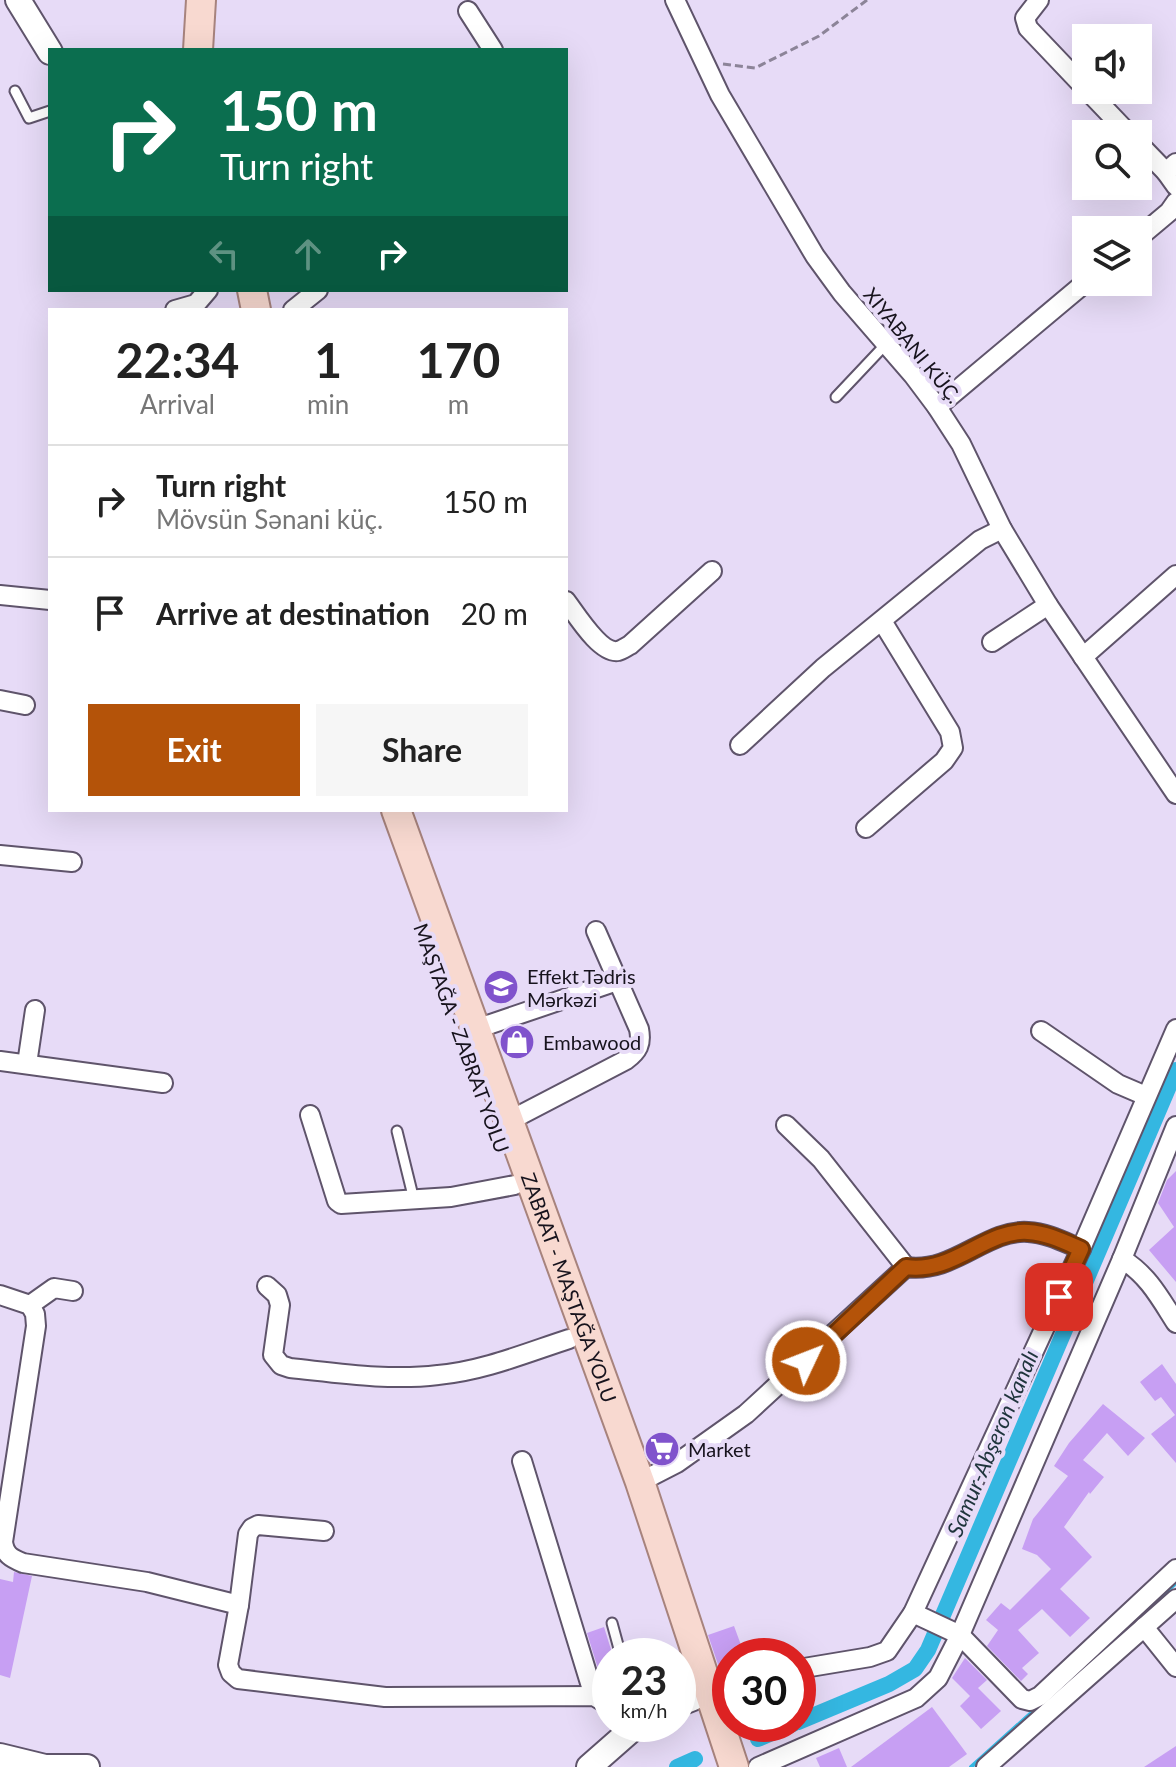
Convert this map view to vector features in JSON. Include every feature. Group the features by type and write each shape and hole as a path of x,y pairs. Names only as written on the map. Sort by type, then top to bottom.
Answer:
{"main road":[{"path":"198,48 201,0"},
{"path":"213,48 216,0"},
{"name":"MAŞTAĞA - ZABRAT YOLU","path":"379,812 569,1339 703,1695 714,1767"},
{"name":"ZABRAT - MAŞTAĞA YOLU","path":"397,812 640,1482 703,1695 734,1767"}],"street":[{"path":"18,0 48,49"},
{"name":"XIYABANI KÜÇ.","path":"675,0 704,64 815,256 937,407 961,444 1002,529 1048,605 1176,794"},
{"path":"1039,0 1025,18 1028,28 1072,73"},
{"path":"468,11 492,48"},
{"path":"1101,104 1116,120"},
{"path":"1152,155 1173,174"},
{"path":"1152,226 1176,202"},
{"path":"182,308 196,304 206,292"},
{"path":"296,308 316,292"},
{"path":"937,407 1072,294"},
{"path":"740,745 823,668 980,540 1002,529"},
{"path":"568,604 597,642 606,649 618,651 630,645 712,571"},
{"path":"1083,657 1176,575"},
{"path":"0,595 48,600"},
{"path":"992,642 1048,605"},
{"path":"866,828 944,761 953,748 950,732 882,621"},
{"path":"0,700 25,705"},
{"path":"0,855 72,862"},
{"path":"509,1121 626,1060 637,1051 641,1040 639,1029 596,931"},
{"path":"476,1029 620,980"},
{"path":"27,1064 35,1010"},
{"path":"816,1666 887,1651 913,1613 1081,1249 1176,1029"},
{"path":"1041,1031 1118,1084 1146,1096"},
{"path":"0,1061 163,1083"},
{"path":"310,1115 337,1201 341,1204 451,1197 515,1185"},
{"path":"786,1125 821,1159 906,1267 922,1270 940,1265 1005,1235 1027,1231 1048,1235 1081,1249"},
{"path":"765,1766 916,1698 938,1678 960,1635 1176,1126"},
{"path":"1122,1259 1137,1268 1153,1286 1176,1323"},
{"path":"640,1482 677,1463 746,1414 906,1267"},
{"path":"267,1286 277,1295 280,1305 273,1355 281,1365 290,1368 360,1375 437,1376 470,1370 569,1339"},
{"path":"30,1305 54,1288 73,1291"},
{"path":"0,1295 30,1305 36,1326 3,1542 5,1551 11,1558 23,1563 147,1582 239,1605"},
{"path":"522,1461 592,1671"},
{"path":"324,1531 258,1525 248,1534 228,1665 238,1679 385,1697 592,1701"},
{"path":"913,1613 960,1635 1022,1699 1030,1701 1040,1696 1176,1569"},
{"path":"998,1763 1176,1599"},
{"path":"1144,1627 1176,1667"},
{"path":"589,1767 617,1742"},
{"path":"0,1756 45,1767 87,1767"}],"lane":[{"path":"15,91 29,118 48,112"},
{"path":"836,397 886,344"},
{"path":"397,1131 414,1200"},
{"path":"612,1623 616,1638"}],"path":[{"path":"704,64 755,68 819,36 867,0"}],"building":[{"path":"1176,1171 1176,1282 1149,1250 1174,1227 1158,1203 1167,1180"},
{"path":"1162,1364 1176,1384 1176,1463 1151,1434 1175,1415 1161,1397 1155,1401 1140,1382"},
{"path":"1103,1404 1145,1438 1128,1456 1107,1433 1083,1460 1104,1477 1064,1527 1092,1557 1060,1589 1090,1618 1070,1637 1042,1609 1018,1630 1039,1653 1022,1668 1028,1674 1021,1681 987,1646 998,1630 986,1620 1001,1603 1010,1610 1051,1569 1037,1555 1022,1549 1033,1519 1068,1476 1054,1466 1069,1443"},
{"path":"14,1572 32,1576 10,1678 0,1675 0,1579 13,1582"},
{"path":"734,1626 738,1638 712,1638 712,1647 708,1635"},
{"path":"604,1627 607,1638 592,1638 592,1649 587,1633"},
{"path":"965,1658 987,1680 978,1688 1001,1711 981,1729 960,1706 970,1696 952,1678"},
{"path":"932,1707 967,1754 949,1767 851,1767"},
{"path":"1176,1746 1176,1767 1144,1767"},
{"path":"839,1748 847,1767 820,1767 816,1758"}],"waterway":[{"name":"Samur-Abşeron kanalı","path":"816,1714 889,1684 915,1669 928,1650 1176,1070"},
{"path":"1124,1630 1176,1583"},
{"path":"971,1767 1040,1705"},
{"name":"Samur-Abşeron kanalı","path":"677,1767 695,1759"}],"place":[{"name":"Effekt Tədris Mərkəzi","path":"501,987"},
{"name":"Embawood","path":"517,1042"},
{"name":"Market","path":"662,1449"}],"route":[{"path":"806,1361 906,1267 922,1270 940,1265 1005,1235 1027,1231 1048,1235 1081,1249 1059,1297"}]}
